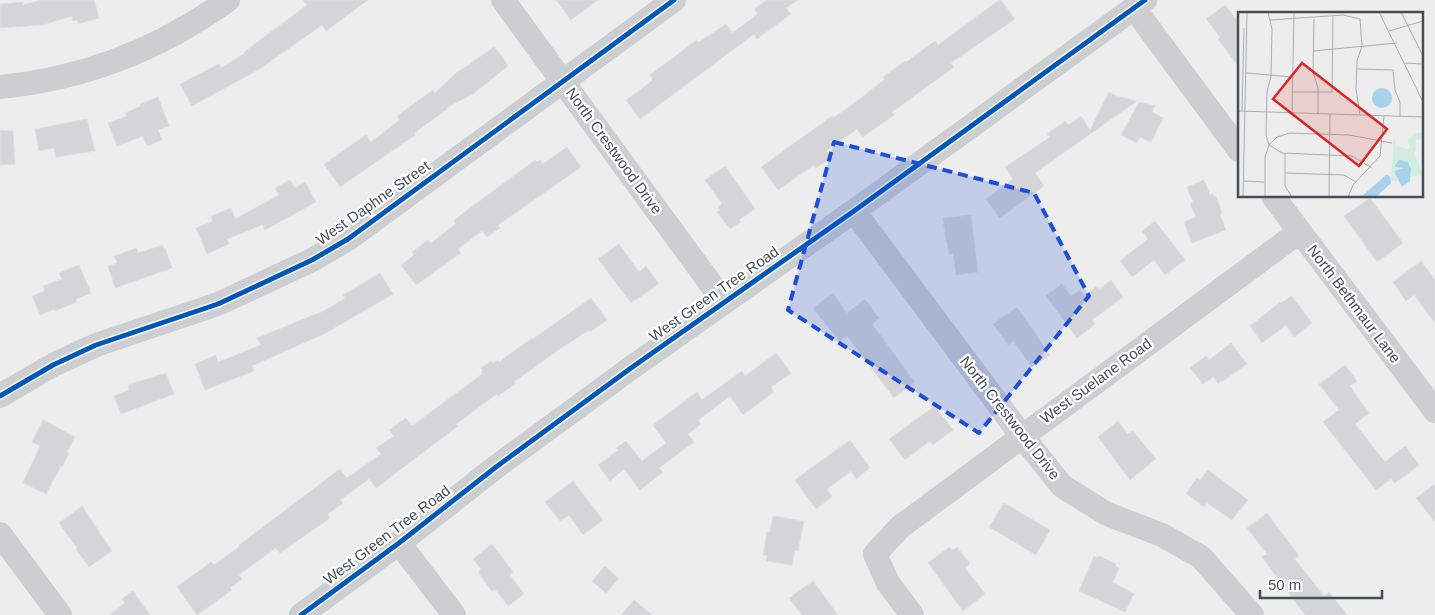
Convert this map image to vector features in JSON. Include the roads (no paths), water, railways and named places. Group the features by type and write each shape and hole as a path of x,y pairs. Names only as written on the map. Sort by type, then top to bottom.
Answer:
{"street":[{"path":"0,87 41,82 115,61 152,46 184,29 228,0"},
{"name":"North Crestwood Drive","path":"503,0 724,302"},
{"name":"West Daphne Street","path":"0,396 53,365 96,345 218,304 312,260 348,239 674,0"},
{"path":"1140,4 1238,149"},
{"name":"West Green Tree Road","path":"301,615 399,543 496,467 631,368 854,211 1140,4"},
{"name":"North Bethmaur Lane","path":"1274,198 1299,232 1427,383 1435,411"},
{"name":"North Crestwood Drive","path":"854,211 1022,436 1062,486 1107,514 1162,535 1201,557 1252,615"},
{"name":"West Suelane Road","path":"912,615 888,583 875,554 900,527 1299,232"},
{"path":"0,534 60,615"},
{"path":"399,543 454,615"}]}
